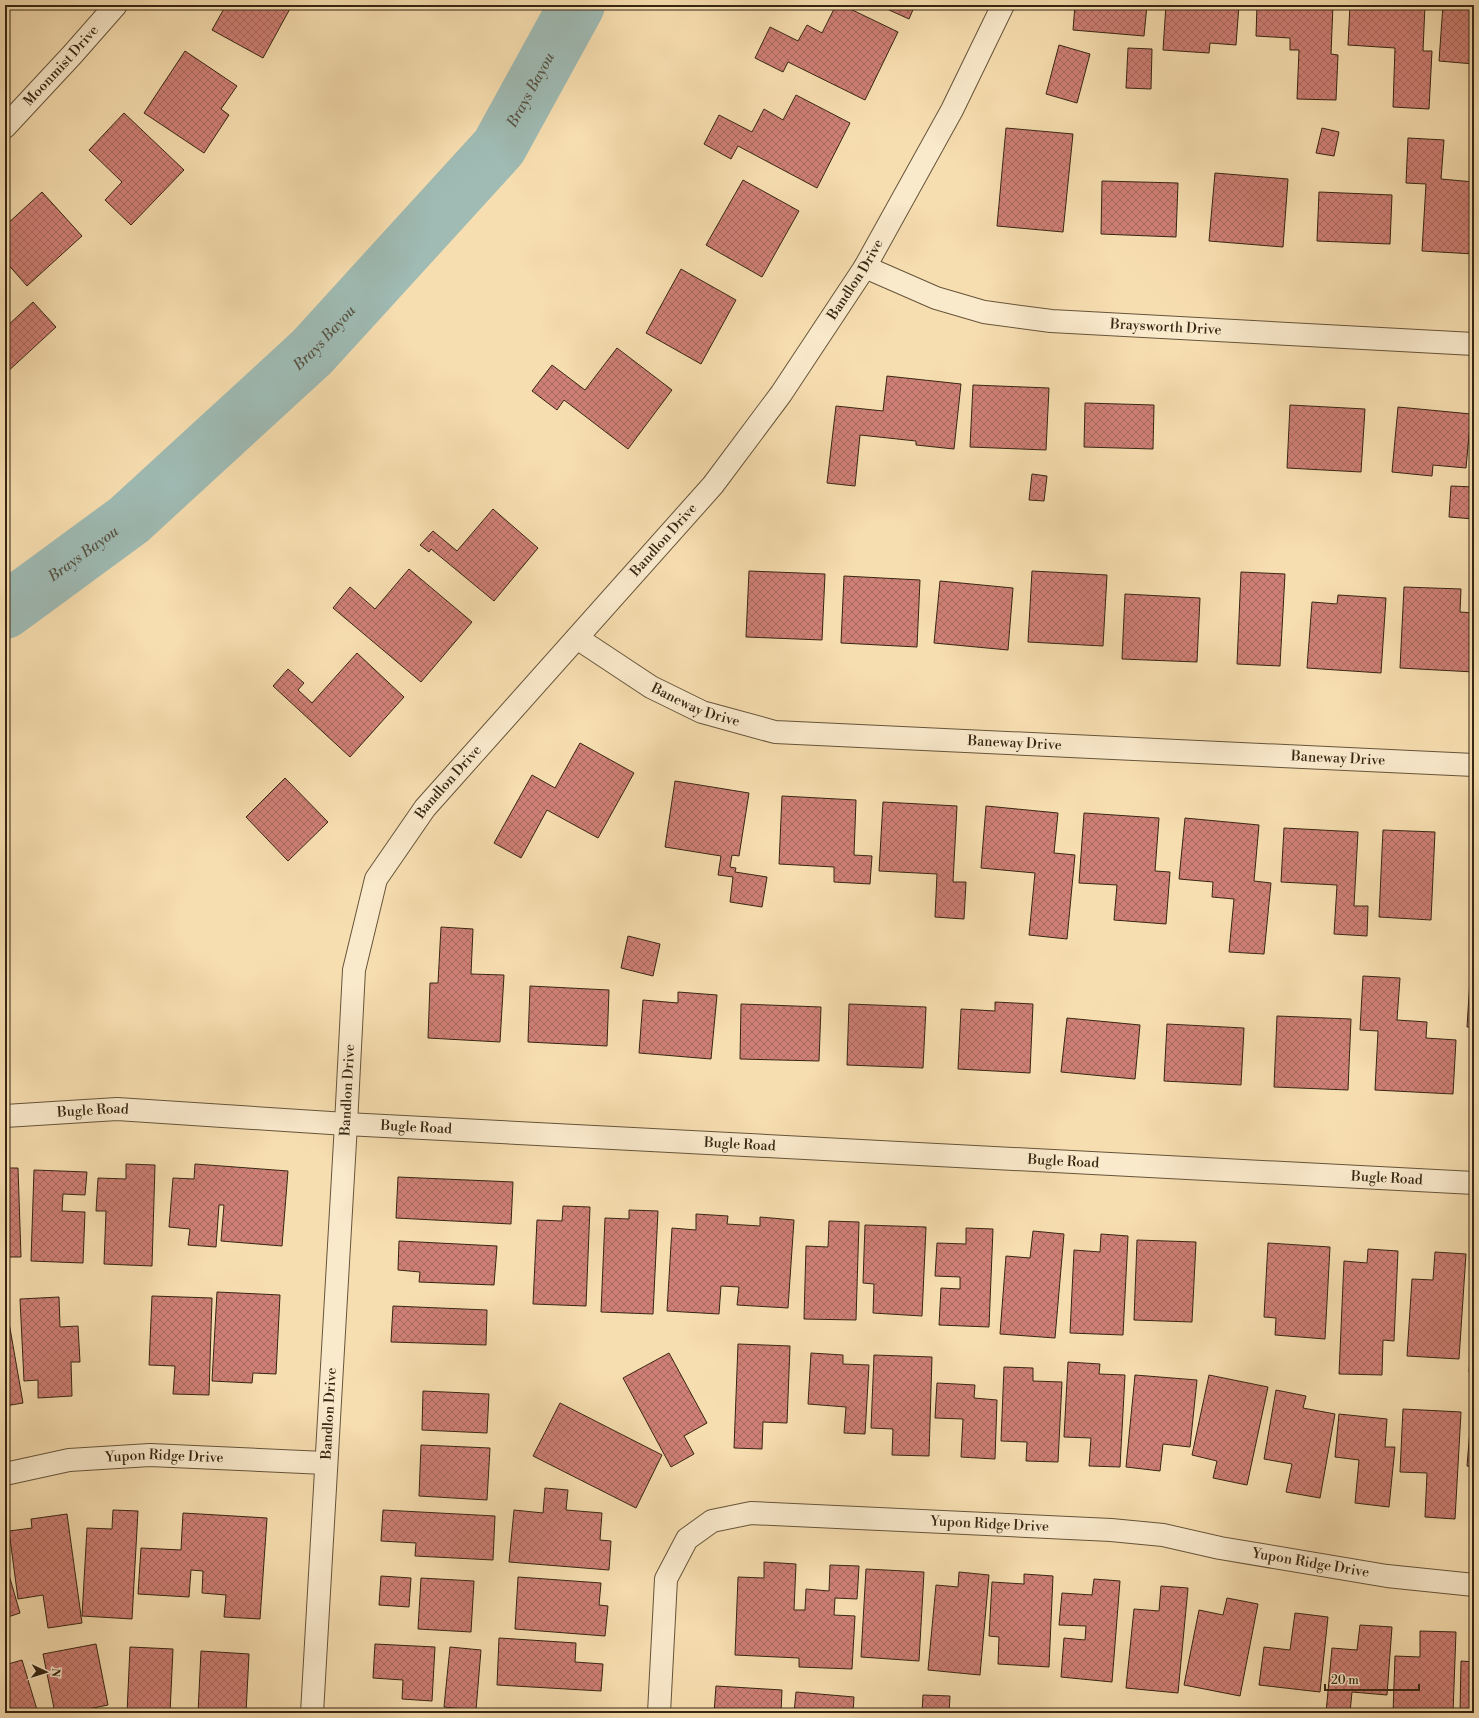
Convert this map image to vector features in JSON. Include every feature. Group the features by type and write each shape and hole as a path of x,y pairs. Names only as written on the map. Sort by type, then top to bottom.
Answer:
{"street":[{"name":"Moonmist Drive","path":"5,127 116,5"},
{"name":"Bandlon Drive","path":"312,1713 354,970 376,879 425,808 713,485 781,394 865,267 952,110 1003,5"},
{"name":"Braysworth Drive","path":"865,267 936,298 984,312 1051,321 1474,344"},
{"name":"Baneway Drive","path":"577,638 651,687 702,712 776,732 1474,765"},
{"name":"Bugle Road","path":"5,1116 116,1109 346,1124 1474,1183"},
{"name":"Yupon Ridge Drive","path":"5,1474 69,1460 150,1455 325,1463"},
{"name":"Yupon Ridge Drive","path":"659,1713 666,1579 687,1539 712,1521 751,1513 1111,1530 1163,1535 1220,1548 1387,1576 1474,1584"}],"building":[{"path":"5,5 13,5 5,17"},
{"path":"226,5 292,5 263,58 212,30"},
{"path":"836,5 842,5 898,32 865,100 788,62 783,72 755,58 770,27 798,41 807,25 822,33"},
{"path":"878,5 915,5 909,19"},
{"path":"1075,5 1147,5 1144,36 1073,30"},
{"path":"1166,5 1239,5 1236,45 1210,43 1209,53 1163,50"},
{"path":"1257,5 1333,5 1331,54 1338,55 1336,100 1297,99 1299,50 1290,50 1290,38 1256,36"},
{"path":"1350,5 1425,5 1423,51 1432,51 1429,109 1393,107 1395,48 1348,45"},
{"path":"1443,5 1474,5 1474,64 1439,61"},
{"path":"1059,45 1090,54 1077,103 1046,94"},
{"path":"1128,48 1152,49 1151,89 1126,88"},
{"path":"185,51 237,86 221,109 229,115 204,153 144,113"},
{"path":"796,95 850,123 817,188 738,146 731,159 704,144 719,115 752,132 764,109 783,120"},
{"path":"124,113 184,170 131,225 105,200 122,182 89,150"},
{"path":"1006,128 1073,134 1063,232 997,226"},
{"path":"1322,128 1339,132 1334,156 1316,153"},
{"path":"1408,138 1444,140 1441,179 1474,182 1474,254 1422,251 1426,184 1406,183"},
{"path":"1215,173 1288,179 1283,247 1209,241"},
{"path":"743,180 799,211 762,277 706,245"},
{"path":"1102,181 1178,183 1176,237 1101,234"},
{"path":"42,192 82,236 27,286 5,261 5,226"},
{"path":"1319,192 1392,195 1390,244 1317,241"},
{"path":"681,269 736,300 701,364 646,333"},
{"path":"33,302 56,327 5,374 5,328"},
{"path":"617,348 672,390 628,449 564,400 557,410 532,391 552,365 585,390"},
{"path":"887,376 961,384 954,449 916,445 916,441 860,435 855,486 827,483 836,406 883,411"},
{"path":"973,385 1049,388 1046,450 970,447"},
{"path":"1085,403 1154,405 1153,449 1084,447"},
{"path":"1290,405 1365,409 1361,472 1287,468"},
{"path":"1398,407 1471,414 1466,468 1433,465 1432,476 1392,472"},
{"path":"1032,474 1047,476 1044,501 1029,500"},
{"path":"1451,486 1474,487 1474,519 1449,517"},
{"path":"493,509 538,548 494,601 431,549 429,552 420,545 433,531 457,551"},
{"path":"409,569 472,622 421,682 333,608 350,587 375,609"},
{"path":"749,571 825,574 822,640 746,637"},
{"path":"1032,571 1107,575 1103,646 1028,642"},
{"path":"1241,572 1285,574 1280,666 1237,664"},
{"path":"844,576 920,580 917,647 841,643"},
{"path":"940,581 1013,588 1008,650 934,643"},
{"path":"1404,587 1461,589 1460,612 1474,613 1474,672 1400,668"},
{"path":"1125,594 1200,598 1197,662 1122,659"},
{"path":"1338,595 1386,598 1381,673 1307,668 1312,602 1337,604"},
{"path":"357,653 404,697 350,757 273,686 288,669 304,683 298,690 312,703"},
{"path":"580,743 634,773 598,838 547,810 521,858 494,843 532,775 555,788"},
{"path":"285,778 328,822 288,861 246,817"},
{"path":"675,781 749,793 739,856 732,855 730,867 736,868 735,872 767,877 762,907 730,902 733,877 718,875 721,856 665,847"},
{"path":"782,796 856,800 854,855 872,856 870,884 834,882 834,867 779,864"},
{"path":"883,802 957,806 953,882 966,882 964,919 935,917 937,874 879,871"},
{"path":"986,806 1058,813 1054,853 1075,855 1067,939 1029,935 1035,873 981,868"},
{"path":"1084,813 1159,818 1155,871 1170,872 1166,924 1114,920 1117,885 1079,883"},
{"path":"1185,818 1259,825 1254,881 1271,883 1264,954 1229,952 1234,899 1212,897 1213,882 1179,879"},
{"path":"1284,828 1358,832 1354,906 1368,906 1367,936 1334,934 1337,885 1281,882"},
{"path":"1383,830 1435,832 1431,920 1379,917"},
{"path":"441,927 473,929 471,974 504,975 500,1042 428,1038 430,983 438,983"},
{"path":"628,936 660,944 653,976 621,968"},
{"path":"1363,976 1400,978 1397,1020 1427,1022 1426,1038 1456,1040 1453,1094 1375,1090 1378,1031 1360,1030"},
{"path":"1470,980 1474,980 1474,1027 1467,1027"},
{"path":"530,986 609,990 607,1046 528,1042"},
{"path":"678,992 717,995 711,1059 639,1053 643,1000 678,1003"},
{"path":"995,1002 1033,1004 1030,1073 958,1069 961,1009 995,1011"},
{"path":"741,1004 821,1007 819,1061 740,1059"},
{"path":"849,1004 926,1007 923,1068 847,1065"},
{"path":"1277,1016 1351,1019 1348,1090 1274,1087"},
{"path":"1067,1018 1140,1025 1135,1079 1061,1072"},
{"path":"1167,1024 1244,1028 1241,1085 1164,1081"},
{"path":"126,1164 155,1165 152,1266 104,1264 106,1211 96,1211 98,1178 126,1179"},
{"path":"195,1164 288,1171 282,1246 221,1241 224,1205 219,1205 216,1247 188,1245 190,1229 169,1227 173,1178 194,1179"},
{"path":"5,1168 18,1168 21,1257 5,1257"},
{"path":"34,1170 87,1172 85,1195 63,1194 62,1211 85,1212 83,1263 31,1261"},
{"path":"398,1177 513,1182 511,1224 396,1218"},
{"path":"563,1206 590,1207 586,1306 533,1304 537,1220 562,1221"},
{"path":"629,1210 658,1211 653,1314 601,1312 605,1218 629,1219"},
{"path":"696,1214 728,1216 727,1224 760,1226 760,1217 794,1220 788,1308 737,1305 739,1287 721,1286 719,1314 667,1311 672,1228 696,1230"},
{"path":"829,1221 859,1222 856,1320 804,1319 806,1246 828,1247"},
{"path":"865,1225 926,1227 922,1316 873,1313 874,1284 863,1283"},
{"path":"966,1228 993,1229 989,1327 939,1325 941,1288 960,1289 960,1277 935,1276 937,1243 966,1244"},
{"path":"1033,1231 1064,1234 1055,1338 1000,1334 1006,1256 1030,1258"},
{"path":"1101,1234 1128,1236 1123,1335 1070,1333 1074,1250 1100,1252"},
{"path":"1137,1240 1196,1242 1192,1322 1134,1320"},
{"path":"399,1241 497,1246 494,1285 419,1282 420,1272 398,1270"},
{"path":"1268,1243 1330,1247 1325,1339 1275,1335 1276,1318 1264,1317"},
{"path":"1368,1249 1398,1251 1394,1341 1383,1340 1382,1375 1339,1374 1344,1261 1367,1263"},
{"path":"1435,1252 1466,1254 1459,1359 1407,1356 1412,1279 1433,1280"},
{"path":"217,1292 280,1295 276,1374 253,1373 252,1383 212,1381"},
{"path":"152,1296 212,1298 209,1395 173,1394 175,1366 149,1365"},
{"path":"59,1297 60,1327 78,1326 80,1362 71,1362 72,1396 38,1398 38,1380 24,1381 20,1299"},
{"path":"393,1306 487,1310 486,1345 391,1342"},
{"path":"1474,1307 1474,1373 1469,1372"},
{"path":"7,1311 23,1403 5,1406 5,1312"},
{"path":"738,1344 790,1346 787,1423 763,1422 762,1449 734,1448"},
{"path":"669,1353 707,1423 684,1436 694,1454 671,1467 623,1378"},
{"path":"811,1353 843,1355 843,1364 869,1365 865,1434 844,1433 846,1407 808,1404"},
{"path":"874,1355 932,1357 929,1456 892,1455 893,1429 871,1428"},
{"path":"1068,1362 1100,1364 1099,1374 1125,1375 1120,1467 1089,1466 1091,1438 1064,1437"},
{"path":"1004,1367 1033,1368 1033,1381 1062,1382 1058,1462 1026,1461 1027,1442 1001,1441"},
{"path":"1135,1375 1197,1380 1190,1447 1163,1444 1160,1471 1126,1467"},
{"path":"1209,1375 1268,1387 1247,1485 1213,1478 1217,1461 1192,1455"},
{"path":"937,1383 975,1385 974,1398 997,1400 995,1459 961,1457 963,1419 935,1418"},
{"path":"1276,1390 1306,1396 1303,1408 1335,1414 1320,1498 1286,1492 1292,1464 1264,1459"},
{"path":"423,1391 489,1394 487,1433 422,1430"},
{"path":"560,1403 662,1455 636,1508 533,1456"},
{"path":"1472,1405 1474,1405 1474,1467 1467,1466"},
{"path":"1403,1409 1461,1412 1455,1519 1425,1517 1427,1473 1400,1472"},
{"path":"1339,1414 1387,1419 1385,1447 1395,1447 1389,1507 1355,1503 1359,1460 1335,1457"},
{"path":"421,1445 490,1448 487,1500 419,1496"},
{"path":"545,1488 568,1490 566,1510 602,1513 600,1540 611,1541 609,1570 509,1562 514,1510 543,1513"},
{"path":"113,1510 138,1511 132,1619 82,1616 87,1528 112,1529"},
{"path":"383,1510 495,1516 493,1560 415,1556 416,1543 381,1541"},
{"path":"183,1513 267,1518 260,1619 224,1617 226,1595 202,1593 203,1571 191,1570 189,1597 138,1594 141,1548 181,1550"},
{"path":"67,1514 82,1623 48,1628 43,1595 18,1599 9,1531 32,1528 31,1519"},
{"path":"5,1561 20,1613 5,1618"},
{"path":"764,1562 796,1564 794,1610 805,1610 806,1589 829,1591 830,1565 859,1566 857,1599 835,1598 834,1615 855,1616 852,1669 799,1667 799,1658 735,1655 738,1577 764,1578"},
{"path":"866,1569 924,1572 919,1661 861,1657"},
{"path":"959,1572 989,1575 980,1675 928,1670 936,1585 958,1587"},
{"path":"1024,1574 1053,1576 1049,1667 998,1664 999,1637 989,1636 992,1582 1024,1584"},
{"path":"381,1576 411,1578 409,1607 379,1605"},
{"path":"518,1577 601,1583 599,1605 608,1606 605,1636 515,1629"},
{"path":"421,1578 474,1581 471,1632 418,1629"},
{"path":"1094,1579 1120,1581 1112,1682 1061,1677 1064,1638 1085,1640 1086,1626 1059,1625 1062,1593 1092,1595"},
{"path":"1161,1586 1188,1588 1178,1693 1126,1688 1134,1609 1159,1611"},
{"path":"1227,1598 1258,1604 1240,1696 1184,1685 1199,1610 1223,1615"},
{"path":"1295,1613 1328,1617 1320,1692 1259,1685 1264,1647 1290,1650"},
{"path":"1360,1625 1392,1627 1387,1695 1352,1692 1350,1713 1326,1713 1332,1648 1357,1650"},
{"path":"1420,1631 1456,1632 1453,1713 1393,1713 1395,1656 1420,1657"},
{"path":"499,1638 576,1643 575,1662 603,1664 601,1691 497,1685"},
{"path":"96,1644 108,1705 69,1713 55,1713 43,1654"},
{"path":"375,1644 435,1647 432,1701 402,1699 403,1680 373,1678"},
{"path":"130,1647 173,1649 170,1713 127,1713"},
{"path":"450,1647 481,1650 476,1710 444,1707"},
{"path":"201,1651 249,1654 246,1713 198,1713"},
{"path":"22,1660 38,1713 5,1713 5,1665"},
{"path":"1461,1661 1474,1662 1474,1713 1460,1713"},
{"path":"716,1686 782,1690 781,1713 714,1713"},
{"path":"796,1692 854,1697 853,1713 794,1713"},
{"path":"923,1695 950,1696 949,1713 922,1713"},
{"path":"516,1711 562,1713 516,1713"}],"waterway":[{"name":"Brays Bayou","path":"5,611 129,520 312,352 499,147 577,5"}]}
